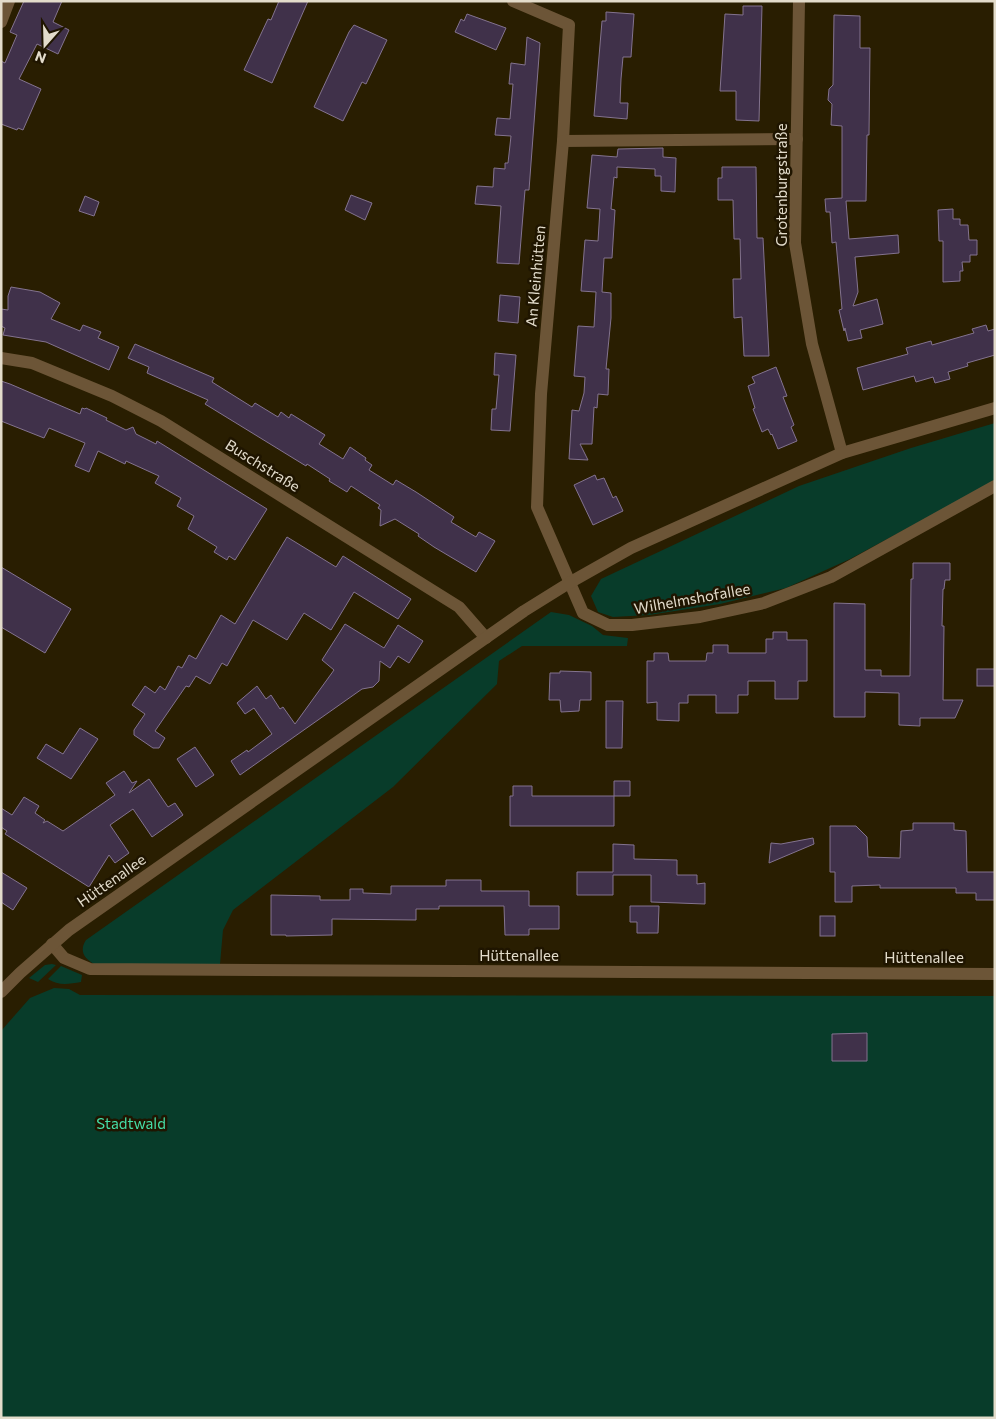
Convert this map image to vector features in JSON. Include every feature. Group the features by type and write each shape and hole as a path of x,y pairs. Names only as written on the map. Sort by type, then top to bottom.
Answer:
{"street":[{"path":"1,22 9,1"},
{"name":"An Kleinhütten","path":"513,1 569,25 563,141 541,394 537,507 569,583"},
{"name":"Grotenburgstraße","path":"799,1 795,243 812,344 842,453"},
{"path":"563,141 797,139"},
{"name":"Buschstraße","path":"1,358 32,363 112,396 161,421 458,607 486,638"},
{"path":"486,638 524,611 569,583 631,548 842,453 995,408"},
{"name":"Wilhelmshofallee","path":"569,583 583,613 608,625 632,626 700,617 764,603 831,577 995,486"},
{"name":"Hüttenallee","path":"1,992 52,944 97,910 486,638"},
{"name":"Hüttenallee","path":"52,944 64,958 90,969 995,974"}],"green space":[{"path":"995,423 995,481 850,559 786,588 720,604 649,615 613,617 598,612 591,596 601,579 799,486 911,448"},
{"path":"551,612 569,615 592,626 603,635 628,638 627,646 522,646 499,661 497,684 393,787 233,910 223,930 220,964 94,964 85,957 83,948 86,940"},
{"path":"45,965 56,965 38,982 29,978"},
{"path":"61,966 82,975 81,982 60,984 48,979"},
{"name":"Stadtwald","path":"54,988 69,989 80,995 995,996 995,1418 1,1418 1,1031 30,998"}],"building":[{"path":"24,1 62,1 53,22 69,30 58,54 37,44 19,79 41,89 23,130 18,128 17,130 1,124 1,61 5,63 17,35 10,32"},
{"path":"279,1 308,1 272,83 244,70 268,19 271,20"},
{"path":"743,6 762,6 759,121 736,120 736,91 720,91 725,14 743,15"},
{"path":"606,12 634,14 631,57 623,57 621,79 620,103 628,103 627,119 594,116 602,21 606,21"},
{"path":"467,14 506,28 496,50 455,32 461,19 464,21"},
{"path":"834,15 860,16 860,48 870,48 866,201 846,201 849,239 898,235 899,253 855,257 858,292 853,306 877,299 883,324 860,330 862,338 848,341 839,310 842,309 836,242 832,243 830,212 826,212 825,199 842,198 842,126 831,125 832,104 828,100 829,89 833,85"},
{"path":"354,25 387,40 366,84 362,82 343,121 314,107"},
{"path":"527,37 540,43 529,190 525,190 519,264 497,263 501,206 475,204 477,186 493,187 494,168 505,169 505,163 508,163 511,136 495,135 497,118 510,119 513,84 509,84 511,63 525,65"},
{"path":"663,148 663,157 676,158 675,192 661,191 661,176 655,176 655,169 617,167 617,178 614,177 611,209 615,210 612,258 604,258 602,292 611,293 611,318 606,369 609,369 608,395 598,394 597,408 594,407 592,444 580,444 588,460 569,459 572,410 579,411 584,393 585,377 574,376 578,326 594,327 596,292 581,291 585,240 598,241 600,209 587,208 592,155 617,157 618,149"},
{"path":"722,167 756,167 757,238 763,238 769,356 744,356 742,317 734,318 733,279 741,279 740,239 734,239 733,200 718,200 718,178 722,178"},
{"path":"351,195 372,203 365,220 345,210"},
{"path":"85,196 99,202 94,216 79,211"},
{"path":"953,209 953,219 960,219 960,225 968,225 969,240 977,240 977,255 970,255 970,262 962,262 963,271 960,271 960,281 943,282 943,241 939,241 938,210"},
{"path":"11,287 40,292 60,303 51,319 80,331 83,325 101,332 98,338 119,347 109,370 46,342 3,335 5,328 1,326 1,309 8,310 8,296"},
{"path":"500,295 520,297 518,323 498,321"},
{"path":"986,325 988,331 995,329 995,355 967,363 968,366 948,372 950,379 935,383 933,377 916,382 914,376 863,390 857,368 908,354 906,348 931,341 932,345 974,333 972,329"},
{"path":"135,344 214,378 212,382 252,407 255,403 278,417 281,412 289,418 291,414 325,435 319,444 343,459 350,447 366,458 365,460 372,465 369,470 393,485 396,480 416,492 454,517 451,522 476,537 479,532 495,541 476,572 434,547 418,536 419,534 395,519 380,526 381,510 378,508 380,505 351,486 347,492 307,464 306,466 205,404 208,400 147,373 149,367 128,358"},
{"path":"495,353 516,355 510,431 491,430 492,409 496,409 499,375 494,375"},
{"path":"776,367 787,396 783,397 794,425 791,427 797,441 778,449 768,429 762,432 753,409 755,408 748,386 755,383 752,377"},
{"path":"1,381 80,414 82,408 86,408 126,430 133,427 136,434 156,444 157,441 267,509 235,560 229,556 227,560 214,552 217,547 188,529 194,516 177,506 181,498 155,483 159,476 126,461 125,464 98,451 89,472 75,466 85,443 49,428 44,438 1,421"},
{"path":"595,475 597,480 604,478 613,498 616,496 623,511 593,525 574,485"},
{"path":"287,537 336,567 343,556 411,599 398,619 354,592 331,630 304,613 287,640 253,620 227,666 222,663 210,684 196,676 189,687 186,686 155,731 165,738 159,748 153,748 134,735 134,730 145,714 132,705 145,686 155,693 160,686 165,690 178,666 182,668 189,655 196,659 221,615 235,624"},
{"path":"913,563 950,563 950,580 945,580 943,589 943,700 963,700 955,718 920,718 920,726 899,725 899,693 865,692 865,717 834,717 834,603 865,604 865,670 881,670 881,676 910,676 911,579 913,579"},
{"path":"1,567 71,609 45,653 1,627"},
{"path":"345,624 384,648 398,625 423,641 409,663 398,656 390,668 380,661 379,681 373,687 362,689 240,775 231,761 247,750 248,752 272,734 254,708 245,714 237,703 257,686 266,699 271,695 280,709 283,707 295,724 334,670 322,660"},
{"path":"773,632 787,632 787,640 807,640 807,681 798,681 798,699 775,699 775,681 748,681 748,695 738,695 738,713 716,713 716,695 688,695 688,703 679,703 679,721 657,720 657,702 647,703 647,661 654,661 654,653 668,653 669,661 706,661 707,653 713,653 713,645 728,645 728,653 766,653 766,639 773,639"},
{"path":"977,669 995,669 995,686 977,686"},
{"path":"560,671 591,672 591,700 580,700 579,711 561,712 560,700 549,700 550,673 560,673"},
{"path":"606,701 623,701 622,748 606,748"},
{"path":"80,728 98,739 71,779 37,758 46,744 63,754"},
{"path":"195,747 214,775 196,787 177,759"},
{"path":"124,771 132,783 137,781 129,793 149,779 168,807 175,803 183,815 152,837 133,809 110,825 129,853 115,863 109,855 89,887 5,834 7,831 1,827 1,808 12,815 24,797 39,806 35,813 45,820 43,823 47,821 63,831 115,795 106,783"},
{"path":"614,781 630,781 630,796 614,796"},
{"path":"513,786 532,786 532,796 614,796 614,826 510,826 510,796 513,796"},
{"path":"913,823 954,823 954,830 966,831 967,872 995,872 995,900 976,900 976,893 956,893 956,888 880,888 880,885 852,886 852,902 835,902 835,872 830,872 830,826 856,826 867,837 868,857 900,858 901,831 913,830"},
{"path":"813,838 814,844 769,863 771,843 781,844"},
{"path":"613,844 634,845 634,859 677,860 677,875 697,875 697,884 705,883 705,904 651,902 651,875 613,875 613,895 577,895 577,872 613,872"},
{"path":"1,872 27,888 13,910 1,902"},
{"path":"446,880 481,880 481,891 529,891 529,906 559,906 559,929 529,929 529,935 505,935 504,906 439,906 439,909 416,909 416,920 332,919 332,935 271,935 271,895 320,896 320,900 350,900 350,889 363,889 363,893 391,894 391,886 446,886"},
{"path":"630,906 659,906 658,933 637,933 637,922 630,922"},
{"path":"820,916 835,916 835,936 820,936"},
{"path":"867,1033 867,1061 832,1061 832,1034"}]}
